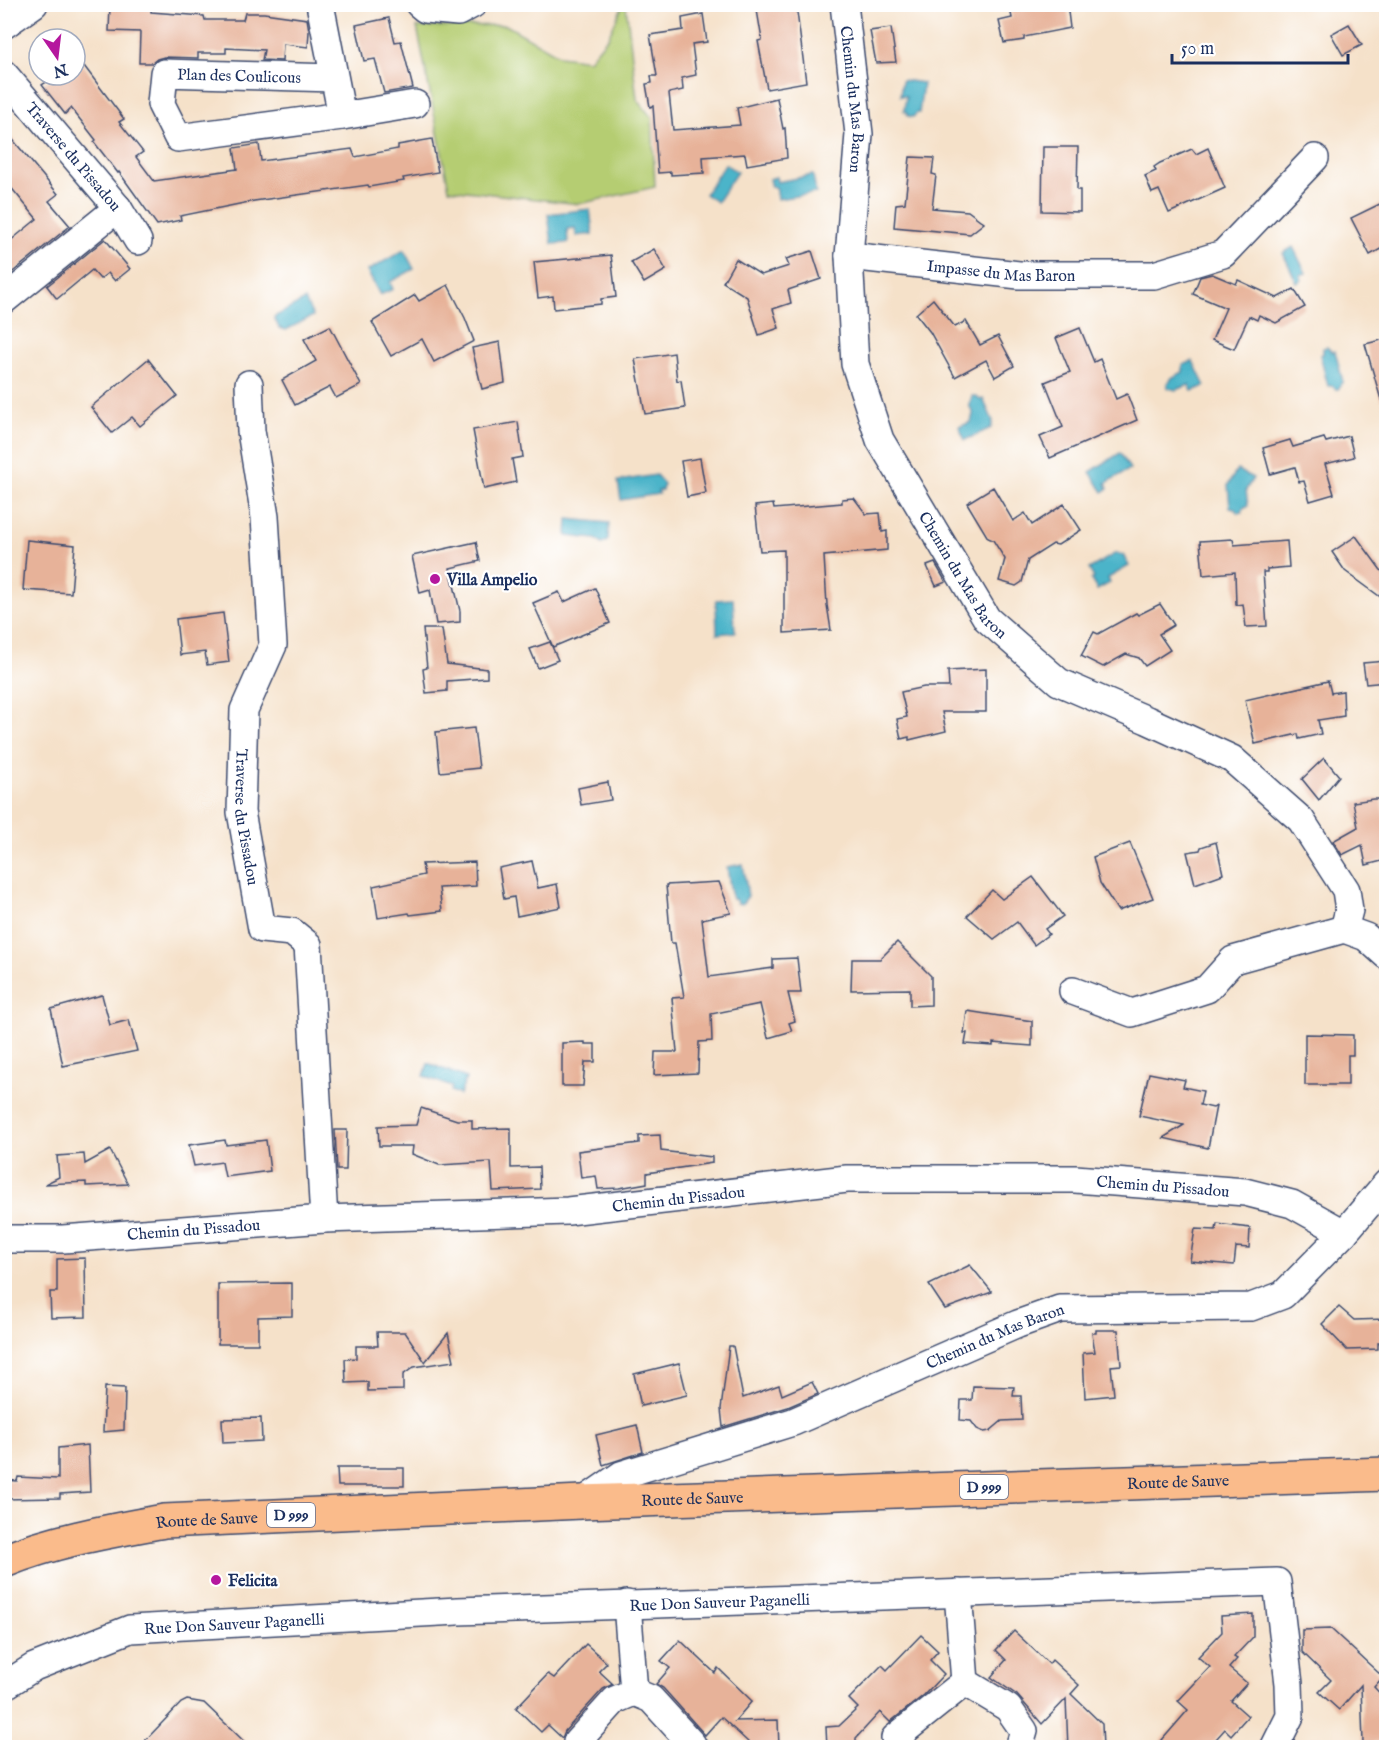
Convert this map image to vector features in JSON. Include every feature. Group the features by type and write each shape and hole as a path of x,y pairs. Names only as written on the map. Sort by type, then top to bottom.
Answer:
{"main road":[{"name":"Route de Sauve","path":"4,1561 35,1549 78,1538 164,1521 582,1502 1386,1474"}],"street":[{"path":"4,25 34,4"},
{"path":"320,4 342,116"},
{"path":"419,4 425,9 458,12 473,4"},
{"name":"Chemin du Mas Baron","path":"844,4 859,134 849,256 855,364 880,440 987,619 1059,682 1232,759 1301,820 1346,890 1348,910 1344,929"},
{"name":"Plan des Coulicous","path":"334,78 164,73 161,104 178,138 415,104"},
{"name":"Traverse du Pissadou","path":"4,74 118,208 138,241"},
{"name":"Impasse du Mas Baron","path":"849,256 1019,275 1155,275 1223,254 1316,158"},
{"path":"4,300 118,208"},
{"name":"Traverse du Pissadou","path":"249,384 251,431 265,517 273,645 244,710 241,812 262,929 292,932 309,945 324,1219"},
{"path":"1073,991 1132,1013 1207,989 1233,960 1344,929 1366,937 1386,955"},
{"name":"Chemin du Pissadou","path":"4,1239 63,1239 324,1219 568,1211 847,1179 1075,1179 1245,1192 1292,1204 1344,1233"},
{"name":"Chemin du Mas Baron","path":"582,1502 621,1475 793,1422 1018,1324 1060,1309 1251,1307 1283,1294 1344,1233 1386,1184"},
{"name":"Rue Don Sauveur Paganelli","path":"4,1686 34,1667 130,1629 627,1604 1277,1582 1289,1684 1290,1716 1274,1748"},
{"path":"958,1593 965,1682"},
{"path":"627,1604 634,1692"},
{"path":"903,1748 895,1738 965,1682"},
{"path":"965,1682 1008,1708 1024,1731 1019,1748"},
{"path":"577,1748 577,1742 615,1700 634,1692 651,1699 692,1744 692,1748"}],"green space":[{"path":"623,5 626,5 637,99 652,118 655,187 579,204 449,189 417,27 506,25 560,56 589,60 608,37"}],"water":[{"path":"902,80 923,83 919,113 913,117 908,116 904,111 906,96 900,96"},
{"path":"725,164 737,172 717,202 705,194"},
{"path":"813,175 816,193 778,199 776,187 771,187 769,179 776,177 777,182"},
{"path":"590,209 593,234 576,236 575,228 567,229 568,243 552,244 548,214"},
{"path":"1293,247 1306,273 1300,275 1302,280 1297,283 1283,253"},
{"path":"404,250 414,269 390,282 393,289 380,295 367,271"},
{"path":"305,300 313,316 286,330 279,328 274,317"},
{"path":"1327,347 1332,352 1335,351 1343,382 1338,389 1332,385 1328,386 1320,355 1323,354 1323,348"},
{"path":"1193,361 1205,386 1192,391 1189,385 1176,390 1168,388 1167,383 1171,378 1183,372 1183,365"},
{"path":"972,396 983,399 993,421 991,428 965,440 959,427 971,422 973,414 969,405"},
{"path":"1120,453 1130,469 1106,483 1108,489 1103,492 1090,472"},
{"path":"1237,470 1253,478 1246,490 1248,506 1238,513 1230,507 1228,485"},
{"path":"656,475 664,484 662,490 658,491 659,494 621,500 618,481"},
{"path":"568,519 609,523 608,540 602,544 596,539 567,536"},
{"path":"1116,553 1123,555 1129,566 1108,578 1110,583 1097,590 1091,580 1094,578 1089,569"},
{"path":"733,599 735,632 717,634 716,600"},
{"path":"743,864 748,896 742,904 732,899 727,867"},
{"path":"428,1063 466,1078 460,1095 451,1091 452,1087 424,1076"}],"building":[{"path":"756,4 796,4 806,82 767,89 758,41 762,40"},
{"path":"1009,4 1067,4 1070,28 1004,43 999,21 1012,18"},
{"path":"110,6 204,16 205,20 243,20 245,13 264,13 307,19 308,47 283,44 282,61 262,60 264,50 226,48 226,53 198,53 198,58 164,57 152,63 139,63 140,32 109,31"},
{"path":"703,14 707,42 692,44 696,75 682,78 683,90 669,93 673,130 740,125 737,108 777,98 783,129 785,128 787,158 747,165 745,154 703,157 704,173 671,175 671,172 658,173 653,106 650,107 646,84 652,83 651,76 657,76 650,35 683,30 682,18"},
{"path":"389,18 395,42 401,41 413,88 384,93 375,59 364,61 356,25"},
{"path":"1349,24 1362,45 1343,55 1331,34"},
{"path":"891,28 896,62 876,63 870,31"},
{"path":"87,70 124,119 119,122 143,152 136,157 154,181 237,169 234,148 259,144 261,161 352,149 355,157 398,149 398,145 432,139 438,172 369,187 368,185 254,201 180,216 181,220 157,225 71,108 65,114 44,87 87,87"},
{"path":"4,129 58,194 49,201 70,226 4,279 4,246 37,219 4,179"},
{"path":"1043,147 1078,147 1077,190 1080,190 1080,212 1042,211"},
{"path":"1208,148 1225,188 1169,213 1159,190 1152,193 1145,176 1156,171 1154,167 1160,163 1192,149 1196,154"},
{"path":"910,157 934,158 932,174 936,175 932,208 968,211 984,223 970,234 894,227 896,204 905,203"},
{"path":"1386,201 1386,246 1370,255 1351,218"},
{"path":"105,239 130,269 115,281 108,273 100,279 92,270 57,299 47,286"},
{"path":"654,249 666,270 644,283 631,262"},
{"path":"812,251 821,279 788,290 791,303 773,309 779,328 759,335 747,297 723,282 736,259 761,275 789,266 786,259"},
{"path":"611,255 616,297 601,299 601,304 554,309 553,296 538,298 534,262"},
{"path":"1212,274 1236,284 1238,280 1277,298 1294,289 1305,307 1276,323 1259,315 1257,320 1249,316 1234,349 1212,340 1226,308 1193,294 1200,277"},
{"path":"448,285 474,341 434,362 422,339 391,356 372,322 415,295 419,301"},
{"path":"933,299 955,327 966,321 980,345 998,336 1014,366 995,377 986,360 955,377 930,332 916,314"},
{"path":"330,326 361,385 336,398 330,387 295,405 282,380 316,361 304,339"},
{"path":"1080,328 1094,362 1100,359 1116,399 1127,394 1137,420 1050,458 1040,437 1063,427 1045,382 1070,372 1056,338"},
{"path":"1386,339 1386,399 1381,400 1365,344"},
{"path":"500,342 505,383 482,389 472,348"},
{"path":"674,353 677,381 681,380 685,408 645,414 635,359"},
{"path":"148,359 177,396 140,426 132,417 112,433 91,407"},
{"path":"518,422 523,457 512,459 516,482 484,489 473,430"},
{"path":"1349,436 1354,457 1325,464 1334,494 1310,501 1304,481 1299,482 1295,467 1270,474 1263,448 1290,440 1293,447 1324,438 1326,442"},
{"path":"700,458 706,493 687,497 681,461"},
{"path":"993,487 1013,521 1025,513 1032,525 1064,504 1081,530 1028,560 1022,582 1016,586 999,581 1005,559 993,540 988,538 967,503"},
{"path":"854,498 866,514 880,513 882,532 887,531 887,550 824,556 831,630 784,633 784,550 760,551 755,506 773,504 774,509 842,503 842,499"},
{"path":"1356,536 1386,577 1386,601 1345,571 1332,552"},
{"path":"1233,539 1234,545 1287,541 1289,567 1267,569 1267,572 1263,572 1267,626 1246,627 1243,604 1236,605 1235,572 1203,575 1200,541"},
{"path":"27,540 75,545 71,593 23,590"},
{"name":"Villa Ampelio","path":"476,542 480,561 450,568 460,611 460,622 436,624 430,590 420,593 412,556"},
{"path":"935,563 946,582 936,586 927,566"},
{"path":"595,588 610,623 553,647 533,603 559,592 564,602"},
{"path":"1160,604 1174,625 1159,634 1170,650 1145,666 1139,658 1126,654 1103,667 1081,656 1094,632 1098,634 1136,613 1138,615"},
{"path":"223,613 229,662 207,665 205,652 180,655 176,619"},
{"path":"423,629 442,629 447,664 487,669 487,678 447,681 447,691 426,693 423,669 427,668"},
{"path":"550,642 558,660 538,668 530,649"},
{"path":"1386,661 1386,682 1366,684 1363,663"},
{"path":"986,669 986,712 942,712 946,731 909,740 909,737 901,739 897,719 907,717 901,692 924,687 949,687 948,671"},
{"path":"1328,681 1331,693 1343,691 1344,716 1318,720 1321,734 1299,739 1298,734 1255,744 1245,700"},
{"path":"474,728 479,768 440,772 436,732"},
{"path":"1324,758 1339,776 1319,800 1302,779"},
{"path":"608,782 611,800 581,805 578,788"},
{"path":"1381,799 1386,828 1386,860 1366,865 1362,845 1342,855 1333,841 1358,827 1353,802"},
{"path":"1216,842 1223,874 1195,884 1187,852 1200,850 1201,847"},
{"path":"1130,843 1153,898 1118,911 1100,883 1093,857"},
{"path":"532,861 538,888 557,884 561,907 517,916 514,897 504,899 499,868"},
{"path":"475,862 476,886 439,888 442,911 378,918 373,886 424,875 422,864"},
{"path":"1033,877 1063,916 1045,929 1049,934 1034,945 1017,922 994,939 967,916 992,890 1002,899"},
{"path":"719,882 731,913 702,919 709,977 773,968 773,959 797,958 801,993 788,993 795,1021 789,1023 792,1031 768,1038 760,1004 711,1014 712,1041 699,1042 698,1073 654,1075 655,1052 677,1052 672,998 684,997 675,943 671,943 666,885"},
{"path":"897,942 931,976 931,1005 910,1006 910,989 851,990 852,959 880,959"},
{"path":"102,995 110,1025 129,1020 137,1051 63,1066 51,1009"},
{"path":"967,1011 1032,1021 1032,1046 993,1043 993,1046 965,1044"},
{"path":"1305,1034 1353,1035 1353,1055 1348,1055 1348,1085 1305,1085"},
{"path":"585,1042 585,1044 595,1044 595,1062 585,1062 583,1086 562,1086 562,1043"},
{"path":"1149,1073 1185,1080 1183,1087 1203,1091 1200,1105 1213,1108 1216,1106 1208,1148 1163,1138 1184,1125 1139,1116"},
{"path":"421,1108 457,1120 472,1120 472,1129 511,1128 511,1168 539,1167 540,1189 493,1191 491,1162 439,1165 412,1154 413,1146 379,1146 378,1126 416,1125"},
{"path":"335,1130 347,1130 346,1170 337,1170"},
{"path":"660,1135 661,1151 712,1157 712,1163 647,1173 647,1183 619,1188 598,1189 596,1176 581,1178 578,1151 639,1143 639,1136"},
{"path":"225,1140 226,1145 266,1140 270,1171 225,1177 222,1162 194,1166 189,1145"},
{"path":"110,1150 128,1184 86,1186 86,1182 45,1184 59,1177 57,1156 84,1154 85,1164"},
{"path":"1217,1224 1250,1228 1249,1248 1236,1247 1234,1265 1190,1261 1195,1229 1216,1230"},
{"path":"85,1258 86,1317 51,1318 50,1292 57,1292 57,1259"},
{"path":"970,1265 992,1292 945,1309 929,1285"},
{"path":"292,1283 292,1316 258,1317 258,1344 218,1344 218,1284"},
{"path":"1339,1307 1354,1320 1386,1319 1386,1342 1378,1343 1378,1349 1347,1350 1322,1324"},
{"path":"1096,1330 1118,1330 1121,1365 1111,1366 1114,1395 1085,1398 1083,1353 1095,1352 1092,1333 1096,1333"},
{"path":"377,1332 405,1332 425,1362 448,1333 454,1361 414,1367 403,1375 403,1390 368,1391 368,1382 346,1383 345,1359 356,1358 356,1346 378,1346"},
{"path":"729,1346 733,1346 743,1398 779,1385 782,1395 812,1382 818,1394 788,1407 723,1427 721,1409"},
{"path":"679,1363 687,1395 641,1406 634,1374"},
{"path":"973,1386 1014,1387 1013,1396 1021,1396 1022,1420 1002,1421 990,1431 984,1432 977,1429 971,1421 960,1420 961,1400 972,1400"},
{"path":"105,1387 125,1388 124,1430 103,1432"},
{"path":"261,1418 262,1441 223,1443 222,1419"},
{"path":"637,1425 643,1452 603,1465 596,1435"},
{"path":"88,1445 90,1492 60,1494 60,1498 4,1499 4,1480 17,1481 18,1477 58,1479 58,1448"},
{"path":"337,1468 404,1468 404,1486 338,1486"},
{"path":"1253,1614 1253,1637 1234,1657 1237,1659 1229,1668 1247,1683 1231,1701 1248,1716 1231,1735 1225,1729 1208,1748 1155,1748 1188,1710 1178,1701 1210,1667 1198,1657 1222,1632 1221,1616"},
{"path":"1331,1629 1383,1677 1374,1687 1386,1700 1386,1742 1363,1743 1361,1685 1339,1710 1319,1692 1331,1680 1302,1652 1302,1630"},
{"path":"1014,1631 1049,1664 1052,1660 1079,1685 1071,1694 1102,1724 1103,1748 1068,1748 1066,1699 1042,1724 1017,1695 991,1677 1006,1660 996,1650"},
{"path":"921,1635 938,1651 930,1660 944,1674 924,1695 890,1722 880,1712 856,1738 856,1748 827,1748 826,1727 839,1726 858,1708 849,1699 882,1665 887,1670"},
{"path":"680,1640 715,1673 718,1668 752,1701 735,1721 778,1720 779,1748 748,1748 748,1742 721,1717 705,1735 663,1688 656,1684 670,1668 661,1661"},
{"path":"586,1644 607,1663 599,1671 613,1684 603,1689 565,1731 562,1738 548,1725 541,1732 516,1708 548,1674 554,1678"},
{"path":"187,1700 204,1703 251,1748 138,1748 181,1703"}],"place":[{"name":"Villa Ampelio","path":"435,579"},
{"name":"Felicita","path":"216,1580"}]}
